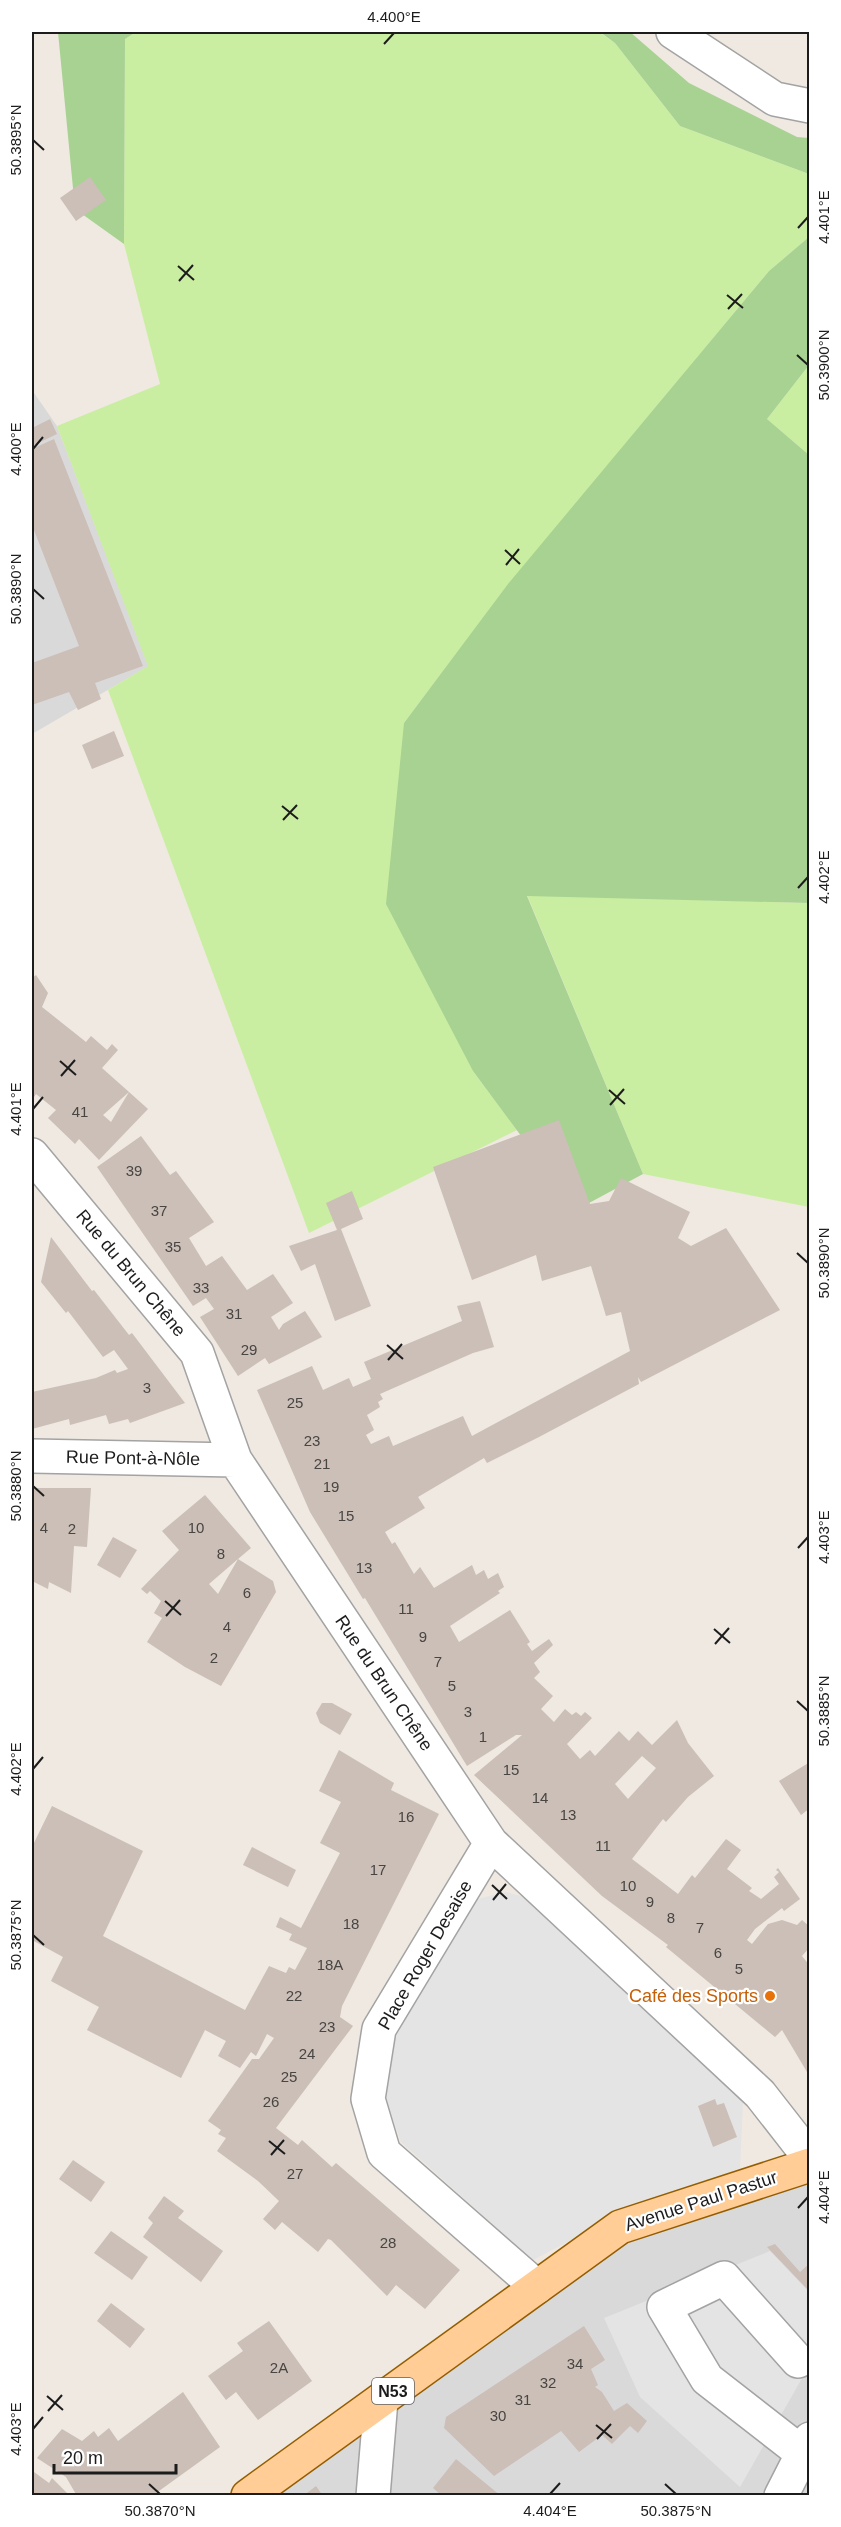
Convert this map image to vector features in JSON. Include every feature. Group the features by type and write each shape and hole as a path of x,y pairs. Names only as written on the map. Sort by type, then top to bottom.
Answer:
{"main road":[{"name":"Avenue Paul Pastur","path":"537,2287 620,2227 810,2165"},
{"name":"N53","path":"248,2496 537,2287"}],"street":[{"path":"673,32 775,99 810,106"},
{"name":"Rue du Brun Chêne","path":"32,1155 197,1353 234,1460 491,1843 760,2094 810,2158"},
{"name":"Rue Pont-à-Nôle","path":"32,1455 234,1460"},
{"name":"Place Roger Desaise","path":"491,1843 379,2028 368,2099 384,2153 537,2287"},
{"path":"781,2496 806,2446 707,2379 664,2307 724,2278 798,2361"},
{"path":"373,2496 381,2400"}],"shaded area":[{"path":"32,390 57,426 149,666 32,734"},
{"path":"506,1892 542,1902 743,2102 740,2168 617,2216 533,2260 401,2142 386,2100 393,2042 473,1900"},
{"path":"809,2181 809,2495 247,2496 620,2227"},
{"path":"770,2251 809,2292 809,2366 740,2487 640,2397 604,2318"}],"green space":[{"path":"58,32 136,32 125,39 124,244 75,209"},
{"path":"136,32 599,32 615,43 680,126 809,174 809,237 769,271 509,584 404,723 473,1071 517,1130 309,1233 108,690 148,666 57,426 160,384 124,244 125,39"},
{"path":"600,32 630,32 689,83 797,137 809,138 809,174 680,126 615,43"},
{"path":"809,237 809,365 767,419 809,455 809,903 527,896 643,1174 576,1210 473,1071 386,904 404,723 508,584 769,271"},
{"path":"809,365 809,455 767,419"},
{"path":"527,895 809,903 809,1207 643,1174"}],"building":[{"path":"90,177 106,200 76,221 60,198"},
{"path":"50,419 57,434 32,446 32,428"},
{"path":"54,439 143,666 95,683 101,699 78,710 69,692 32,705 32,663 79,646 32,525 32,449"},
{"path":"114,731 124,756 92,769 82,745"},
{"path":"36,975 48,993 42,1007 86,1042 91,1036 107,1050 112,1044 118,1050 102,1068 129,1092 148,1109 99,1160 79,1139 75,1144 48,1118 56,1110 36,1094 32,1100 32,978","holes":["129,1092 111,1122 103,1115"]},
{"path":"559,1120 590,1204 609,1201 621,1178 690,1212 678,1238 691,1246 726,1228 780,1310 641,1382 638,1377 639,1384 487,1463 484,1458 418,1497 425,1508 385,1532 392,1544 395,1542 414,1574 420,1567 434,1588 472,1565 476,1575 484,1570 488,1579 498,1573 504,1587 498,1591 500,1593 450,1626 459,1642 510,1610 530,1642 527,1644 532,1651 549,1639 553,1645 534,1663 540,1672 534,1678 553,1696 541,1709 554,1722 565,1709 572,1715 576,1712 581,1716 585,1712 592,1718 567,1744 580,1759 590,1750 595,1756 619,1731 629,1741 638,1731 652,1745 677,1720 688,1743 714,1776 688,1797 666,1822 663,1819 632,1859 678,1894 692,1875 695,1878 726,1839 741,1850 727,1869 752,1888 749,1891 761,1899 779,1884 774,1877 779,1872 776,1870 778,1868 800,1899 784,1911 782,1908 755,1929 747,1940 752,1944 768,1924 782,1920 797,1925 802,1920 810,1927 810,1947 802,1956 810,1966 810,2077 782,2030 775,2037 666,1947 668,1945 602,1896 474,1775 522,1735 516,1735 467,1766 310,1512 257,1390 312,1366 323,1390 349,1378 353,1387 371,1379 364,1362 462,1321 457,1306 480,1301 494,1347 473,1353 380,1394 383,1399 378,1402 380,1407 367,1415 374,1430 366,1435 371,1444 389,1436 393,1446 463,1416 472,1436 630,1351 621,1312 606,1316 591,1266 542,1281 536,1255 472,1280 433,1167","holes":["642,1756 656,1768 628,1799 615,1784"]},
{"path":"141,1136 170,1175 176,1171 214,1222 189,1238 206,1266 222,1256 247,1290 273,1274 293,1303 271,1317 279,1330 283,1324 305,1311 322,1337 269,1364 265,1358 238,1376 200,1317 214,1309 206,1298 193,1306 97,1167"},
{"path":"352,1191 363,1219 341,1229 371,1306 335,1321 315,1264 301,1271 289,1246 337,1230 326,1203"},
{"path":"51,1237 129,1335 132,1333 185,1403 130,1423 128,1419 109,1424 106,1415 70,1425 69,1419 32,1429 32,1392 96,1378 115,1370 117,1373 128,1369 114,1350 103,1357 68,1311 66,1313 41,1282"},
{"path":"32,1488 91,1488 87,1547 74,1546 71,1593 49,1582 48,1589 32,1581"},
{"path":"205,1495 251,1548 238,1559 273,1581 276,1592 221,1686 185,1667 147,1642 162,1618 154,1613 161,1601 150,1591 147,1594 141,1589 179,1550 162,1531","holes":["238,1559 218,1594 209,1584"]},
{"path":"113,1537 137,1550 120,1578 97,1565"},
{"path":"322,1703 332,1703 352,1714 340,1735 320,1723 316,1713"},
{"path":"339,1750 394,1783 391,1790 439,1814 342,2006 340,2017 353,2026 276,2128 298,2145 302,2140 332,2167 336,2163 460,2270 425,2309 396,2285 387,2296 331,2240 328,2239 318,2252 282,2222 275,2230 263,2219 279,2201 258,2181 217,2151 226,2138 218,2134 221,2130 208,2121 252,2059 259,2059 274,2038 267,2034 256,2056 251,2052 240,2068 218,2056 226,2041 205,2030 181,2078 87,2030 99,2007 51,1981 63,1957 32,1940 32,1847 52,1806 143,1851 103,1936 245,2010 269,1966 286,1973 289,1967 295,1970 307,1948 289,1940 292,1934 276,1927 280,1917 301,1928 340,1853 320,1843 341,1802 319,1791"},
{"path":"810,1762 810,1808 801,1815 779,1781"},
{"path":"252,1847 296,1870 288,1887 243,1865"},
{"path":"715,2099 717,2105 724,2103 737,2137 713,2147 698,2106"},
{"path":"73,2160 105,2182 91,2202 59,2179"},
{"path":"164,2196 184,2211 178,2218 223,2251 201,2282 143,2237 153,2223 148,2218"},
{"path":"111,2231 148,2257 132,2280 94,2253"},
{"path":"775,2244 800,2272 810,2263 810,2292 767,2247"},
{"path":"111,2303 145,2329 130,2348 97,2321"},
{"path":"269,2321 312,2381 258,2420 236,2392 226,2400 208,2376 243,2351 237,2343"},
{"path":"584,2326 605,2360 591,2369 598,2385 595,2387 602,2392 614,2411 627,2403 647,2421 638,2433 630,2426 612,2444 602,2435 579,2452 561,2431 494,2476 444,2428 446,2417"},
{"path":"183,2392 220,2447 152,2496 77,2496 66,2477 37,2458 62,2429 82,2441 94,2431 98,2437 109,2428 118,2441"},
{"path":"456,2459 501,2496 442,2496 433,2488"},
{"path":"34,2472 49,2483 52,2478 70,2496 32,2496"},
{"path":"316,2486 323,2496 303,2496"}],"place":[{"name":"Café des Sports","path":"770,1996"}]}
